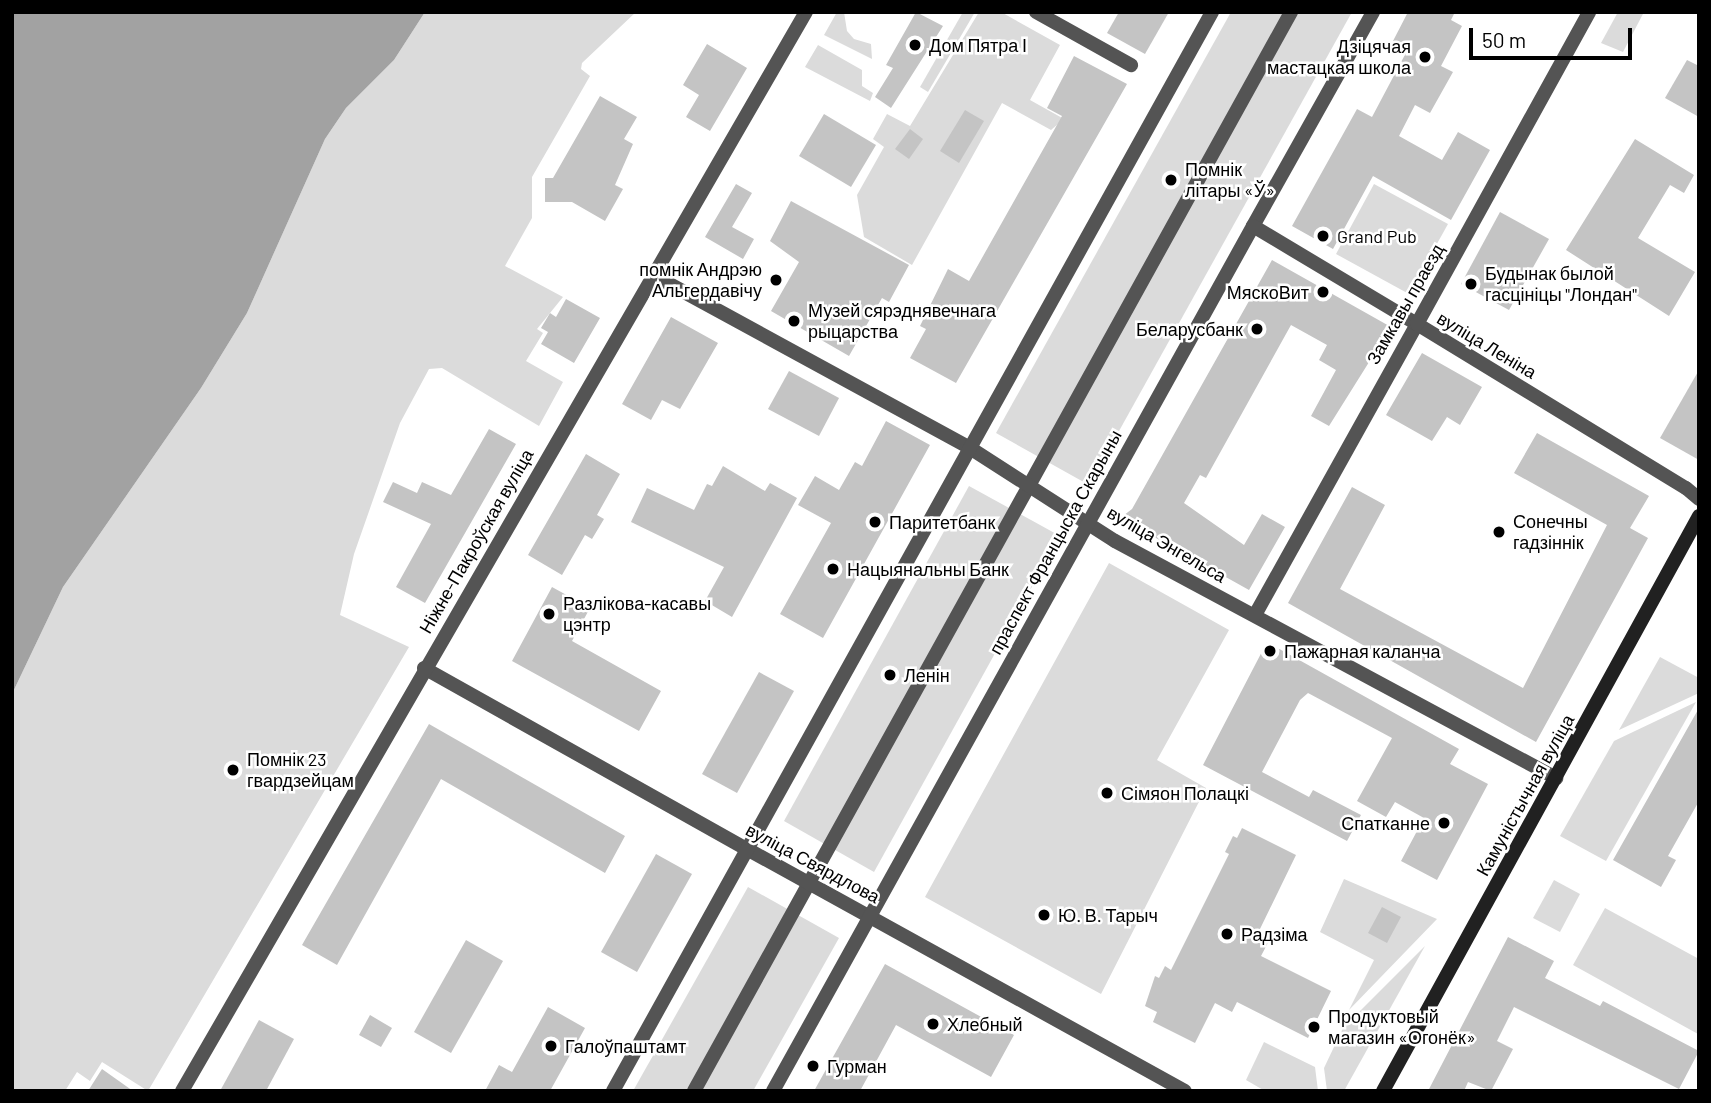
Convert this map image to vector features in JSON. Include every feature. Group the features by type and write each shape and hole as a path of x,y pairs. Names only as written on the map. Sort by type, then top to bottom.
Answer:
{"main road":[{"name":"Камуністычная вуліца","path":"1383,1091 1699,516"}],"street":[{"name":"Ніжне-Пакроўская вуліца","path":"182,1091 424,668 806,12"},
{"path":"1036,12 1131,65"},
{"path":"613,1091 1212,12"},
{"path":"694,1091 1291,12"},
{"name":"праспект Францыска Скарыны","path":"773,1091 1088,520 1373,12"},
{"name":"Замкавы праезд","path":"1255,615 1589,12"},
{"name":"вуліца Леніна","path":"1253,226 1699,499"},
{"name":"вуліца Энгельса","path":"653,275 970,449 1029,487 1088,520 1115,541 1556,778"},
{"name":"вуліца Свярдлова","path":"424,668 1185,1091"}],"shaded area":[{"path":"12,12 425,12 394,60 346,108 325,139 247,313 201,388 63,587 12,694"},
{"path":"425,12 636,12 582,63 581,69 590,76 532,177 532,218 505,266 563,297 537,329 543,333 526,361 563,382 539,426 442,368 429,369 400,423 354,554 340,615 409,647 148,1091 102,1062 90,1081 77,1072 65,1091 12,1091 12,694 63,587 201,388 247,313 325,139 346,108 394,60"},
{"path":"837,12 844,12 847,31 854,39 871,44 872,59 824,35"},
{"path":"963,12 975,12 928,92 920,87"},
{"path":"979,12 1001,12 1060,45 1030,100 1064,119 1051,130 1002,103 912,265 864,237 857,195 884,147 873,139 887,114 910,126"},
{"path":"1231,12 1352,12 1089,485 996,433"},
{"path":"1618,12 1644,12 1623,52 1601,43"},
{"path":"818,45 862,70 862,86 873,93 870,101 805,67"},
{"path":"1374,184 1448,224 1409,294 1336,254"},
{"path":"969,486 1060,536 874,872 784,821"},
{"path":"1109,563 1229,630 1157,760 1206,788 1101,994 925,897"},
{"path":"1660,657 1699,678 1699,693 1619,730"},
{"path":"1696,702 1606,861 1560,836 1614,741"},
{"path":"1344,879 1437,919 1349,1010 1374,960 1320,932"},
{"path":"1554,880 1580,894 1560,932 1533,918"},
{"path":"748,887 839,938 753,1091 633,1091"},
{"path":"1605,908 1699,959 1698,1034 1573,965"},
{"path":"1425,946 1344,1091 1327,1091 1324,1068 1343,1028"},
{"path":"1264,1042 1315,1067 1318,1091 1265,1091 1246,1080"}],"building":[{"name":"Дом Пятра І","path":"916,12 943,26 891,108 875,97 893,68 886,65"},
{"path":"1119,12 1169,12 1145,54 1107,33"},
{"path":"1408,12 1455,12 1451,20 1462,26 1441,66 1453,72 1430,113 1415,105 1399,136 1442,160 1458,132 1490,150 1451,220 1373,176 1333,249 1292,226 1357,109 1372,117 1408,49 1393,41"},
{"path":"707,44 747,68 710,131 686,117 699,95 683,85"},
{"path":"1074,56 1127,84 956,383 910,358 926,329 920,326 948,269 969,281 1062,116 1047,108"},
{"path":"1687,60 1699,66 1699,117 1665,98"},
{"path":"600,96 637,117 624,139 633,144 615,185 623,189 605,221 572,202 545,202 545,178 553,178"},
{"path":"965,110 984,121 959,163 940,151"},
{"path":"824,114 876,145 851,187 799,156"},
{"path":"910,129 923,139 909,159 895,149"},
{"path":"1635,139 1694,175 1684,193 1670,185 1638,238 1695,272 1669,316 1566,250"},
{"path":"736,184 752,193 732,227 754,239 743,259 705,237"},
{"path":"791,201 909,265 889,302 882,298 849,356 771,311 799,262 770,241"},
{"path":"1500,212 1549,239 1509,310 1461,284"},
{"path":"1272,260 1391,327 1329,426 1311,416 1336,370 1319,360 1327,345 1291,325 1206,478 1200,475 1184,503 1244,545 1262,514 1285,527 1249,590 1138,528 1111,525 1132,509"},
{"path":"566,299 600,318 574,363 541,344 548,332 541,328 550,313 556,317"},
{"path":"671,317 718,343 680,409 662,400 651,420 622,404"},
{"path":"1422,353 1482,387 1460,425 1447,417 1432,441 1386,415"},
{"path":"1699,370 1699,460 1660,438"},
{"path":"789,371 839,398 819,436 768,409"},
{"name":"Нацыянальны Банк","path":"886,421 930,445 823,638 780,614 831,523 798,505 815,476 839,490 855,462 862,466"},
{"path":"489,429 516,444 425,603 396,587 431,524 383,502 393,482 417,493 422,482 451,495"},
{"path":"1537,433 1649,496 1630,528 1648,538 1536,742 1288,603 1352,487 1385,505 1340,589 1523,688 1607,525 1514,473"},
{"path":"586,454 620,474 597,515 604,519 592,539 585,535 562,575 528,555"},
{"path":"723,466 765,491 770,483 797,498 732,617 705,601 724,567 631,522 647,488 694,510 707,484 712,486"},
{"path":"552,587 590,608 572,641 661,691 639,731 512,661"},
{"path":"1267,642 1459,749 1450,764 1488,784 1437,880 1401,861 1424,818 1395,802 1386,817 1357,801 1392,738 1308,693 1300,700 1262,772 1309,797 1313,790 1361,815 1347,841 1203,765"},
{"path":"759,672 794,691 737,793 702,774"},
{"path":"1699,708 1699,801 1668,856 1676,860 1661,887 1613,860"},
{"path":"429,724 625,836 605,873 441,779 337,965 302,945"},
{"name":"Радзіма","path":"1242,828 1296,855 1259,931 1271,937 1261,956 1331,991 1308,1038 1237,1002 1232,1012 1215,1003 1195,1043 1153,1022 1157,1012 1145,1006 1155,976 1159,978 1165,966 1171,970 1229,854 1225,852 1233,836 1237,838"},
{"path":"656,854 692,874 637,972 601,952"},
{"path":"1382,907 1401,917 1387,943 1368,933"},
{"path":"1508,937 1554,961 1545,978 1600,1006 1603,1001 1699,1051 1679,1089 1514,1007 1497,1041 1513,1049 1491,1091 1468,1082 1464,1091 1428,1091"},
{"path":"466,940 503,961 451,1053 414,1032"},
{"path":"885,964 1014,1035 991,1077 896,1025 860,1091 814,1091"},
{"name":"Галоўпаштамт","path":"548,1007 585,1028 550,1091 485,1091 499,1065 512,1072"},
{"path":"370,1015 392,1028 381,1047 359,1035"},
{"path":"259,1020 294,1039 266,1091 220,1091"},
{"path":"102,1069 133,1091 88,1091"}],"place":[{"name":"Дом Пятра І","path":"915,45"},
{"name":"Дзіцячая мастацкая школа","path":"1425,57"},
{"name":"Помнік літары «Ў»","path":"1171,180"},
{"name":"Grand Pub","path":"1323,236"},
{"name":"помнік Андрэю Альгердавічу","path":"776,280"},
{"name":"Будынак былой гасцініцы \"Лондан\"","path":"1471,284"},
{"name":"МяскоВит","path":"1323,292"},
{"name":"Музей сярэднявечнага рыцарства","path":"794,321"},
{"name":"Беларусбанк","path":"1257,329"},
{"name":"Паритетбанк","path":"875,522"},
{"name":"Сонечны гадзіннік","path":"1499,532"},
{"name":"Нацыянальны Банк","path":"833,569"},
{"name":"Разлікова-касавы цэнтр","path":"549,614"},
{"name":"Пажарная каланча","path":"1270,651"},
{"name":"Ленін","path":"890,675"},
{"name":"Помнік 23 гвардзейцам","path":"233,770"},
{"name":"Сімяон Полацкі","path":"1107,793"},
{"name":"Спатканне","path":"1444,823"},
{"name":"Ю. В. Тарыч","path":"1044,915"},
{"name":"Радзіма","path":"1227,934"},
{"name":"Хлебный","path":"933,1024"},
{"name":"Продуктовый магазин «Огонёк»","path":"1314,1027"},
{"name":"Галоўпаштамт","path":"551,1046"},
{"name":"Гурман","path":"813,1066"}]}
